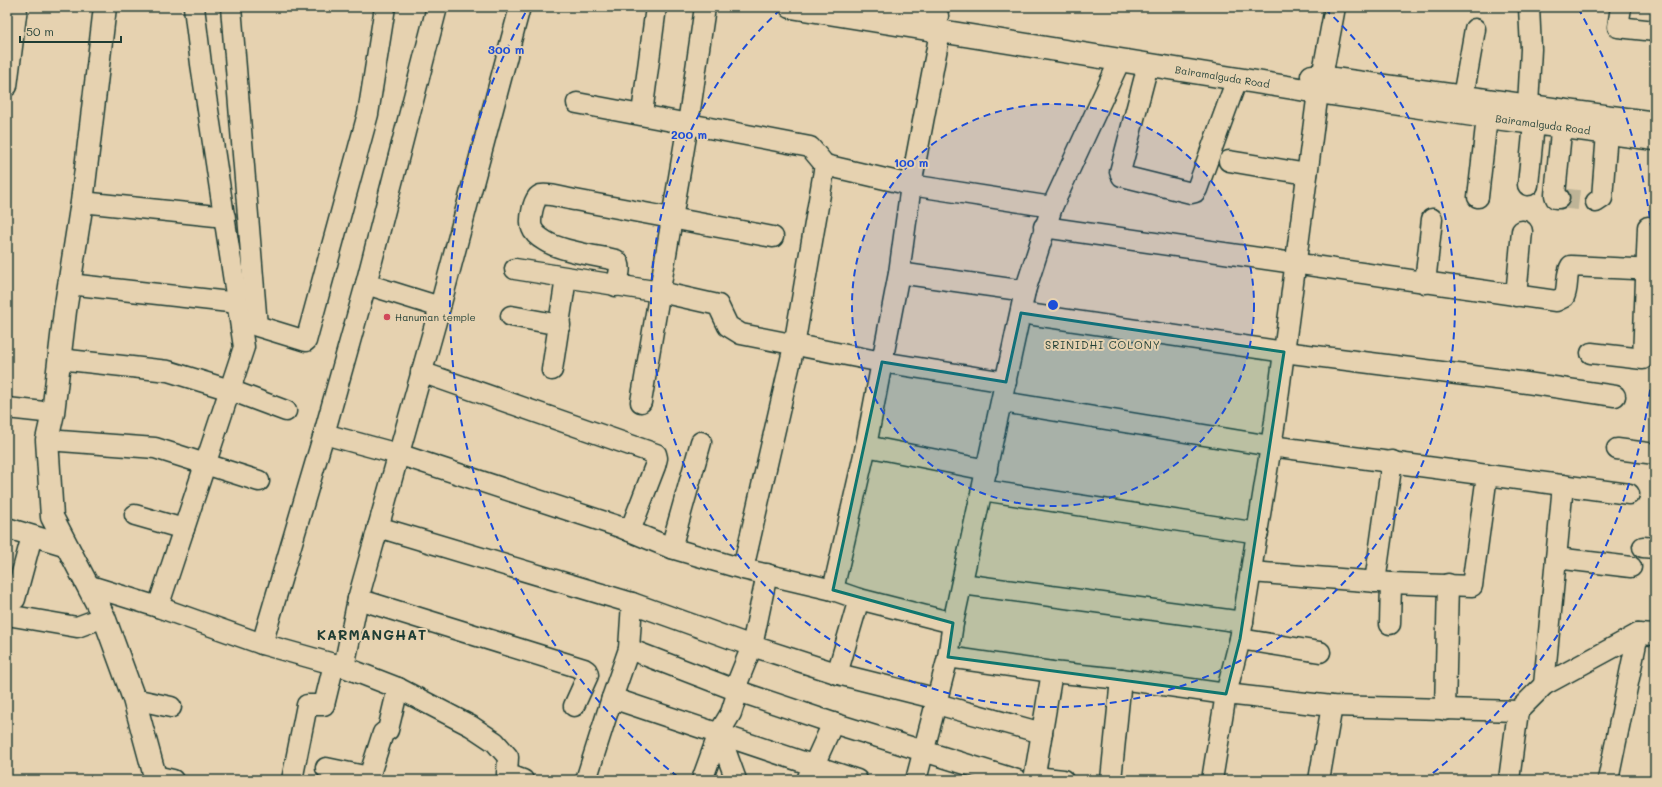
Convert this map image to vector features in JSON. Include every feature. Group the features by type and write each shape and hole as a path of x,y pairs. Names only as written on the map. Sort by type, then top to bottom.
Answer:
{"main road":[{"path":"105,7 82,202 69,284 53,413 47,440 52,517 104,617 161,779"},
{"name":"Bairamalguda Road","path":"791,7 934,15 1120,60 1237,79 1320,84 1463,97 1531,115 1563,119 1655,123"},
{"name":"Bairamalguda Road","path":"886,7 1320,84 1487,117 1531,115"},
{"name":"Bairamalguda Road","path":"1563,119 1607,133 1655,139"}],"street":[{"path":"7,86 17,7"},
{"path":"158,607 244,347 200,64 194,7"},
{"path":"231,7 257,326 306,341 368,114 385,7"},
{"path":"262,644 324,434 366,284 437,7"},
{"path":"292,780 307,705 324,705 339,665 440,307 520,7"},
{"path":"643,106 656,7"},
{"path":"641,402 688,124 705,7"},
{"path":"1212,780 1226,694 1242,630 1252,572 1271,446 1320,84 1336,7"},
{"path":"1528,185 1531,115 1529,7"},
{"path":"1621,7 1618,27 1655,31"},
{"path":"832,590 866,446 899,273 934,15"},
{"path":"1463,97 1475,29"},
{"path":"916,780 948,657 953,623 1025,291 1044,227 1052,207 1120,60"},
{"path":"1148,65 1120,172 1122,176 1191,193 1195,192 1197,189 1237,79"},
{"path":"577,103 810,147 825,165 911,185 1052,207"},
{"path":"1478,197 1487,117"},
{"path":"1558,198 1556,198 1555,195 1563,119"},
{"path":"1596,202 1602,198 1607,133"},
{"path":"1229,161 1307,174"},
{"path":"743,569 794,346 825,165"},
{"path":"616,286 620,266 619,262 616,260 547,243 534,233 530,222 535,201 538,198 542,195 547,195 672,217 773,237"},
{"path":"82,202 225,217"},
{"path":"1425,283 1432,219"},
{"path":"1591,353 1649,359 1650,270 1648,226"},
{"path":"1044,227 1556,301 1564,297 1567,292 1568,271 1571,266 1650,270"},
{"path":"1516,296 1522,230"},
{"path":"515,269 660,292 718,305 728,326 741,334 794,346 882,362 1006,382"},
{"path":"899,273 1025,291"},
{"path":"552,370 566,278"},
{"path":"69,284 238,304"},
{"path":"366,284 440,307"},
{"path":"1021,313 1284,352 1520,382 1615,396"},
{"path":"511,316 560,325"},
{"path":"59,359 168,371 230,390 286,411"},
{"path":"421,372 656,454 657,458 655,466 630,531"},
{"path":"1002,402 1271,446 1392,461 1629,494"},
{"path":"7,408 53,413"},
{"path":"324,434 398,454 630,531 671,548 743,569 832,590 859,599 953,623"},
{"path":"47,440 155,448 259,481"},
{"path":"671,548 701,442"},
{"path":"866,446 987,470"},
{"path":"1617,449 1655,454"},
{"path":"1390,624 1383,582 1392,461"},
{"path":"1252,572 1383,582 1472,586 1487,475"},
{"path":"1544,685 1563,485"},
{"path":"982,490 1258,533"},
{"path":"135,515 184,529"},
{"path":"378,527 632,603 752,646 837,674 937,701 1042,733"},
{"path":"7,528 67,546"},
{"path":"7,601 15,599 32,536"},
{"path":"1556,558 1631,567"},
{"path":"702,780 719,733 731,713 738,692 738,681 752,646 767,574"},
{"path":"962,584 1242,630 1320,652"},
{"path":"1445,710 1448,584"},
{"path":"87,585 158,607 262,644 339,665 398,688 471,726 494,742 508,757 512,778"},
{"path":"358,599 584,669 587,671 588,675 574,706"},
{"path":"837,674 859,599"},
{"path":"586,780 629,649 632,603"},
{"path":"7,616 78,626 104,617"},
{"path":"1509,780 1518,711 1544,685 1646,634"},
{"path":"1608,780 1646,634"},
{"path":"629,649 738,692 924,752 1029,779 1063,780"},
{"path":"948,657 1052,672 1121,679 1226,694 1332,706 1518,711"},
{"path":"1029,779 1042,733 1052,672"},
{"path":"1111,780 1121,679"},
{"path":"326,768 369,777 383,733 388,730 398,688"},
{"path":"612,698 719,733 810,773 857,780"},
{"path":"134,699 171,707"},
{"path":"1319,780 1332,706"},
{"path":"810,773 832,723"},
{"path":"719,733 736,780"}],"highlighted area":[{"path":"1021,313 1284,352 1240,639 1226,694 948,657 953,623 833,590 882,362 1006,382"}],"tunnel":[{"path":"1559,198 1596,202"}],"place":[{"name":"Hanuman temple","path":"387,317"}],"district":[{"name":"SRINIDHI COLONY","path":"1103,344"},
{"name":"KARMANGHAT","path":"372,634"}]}
